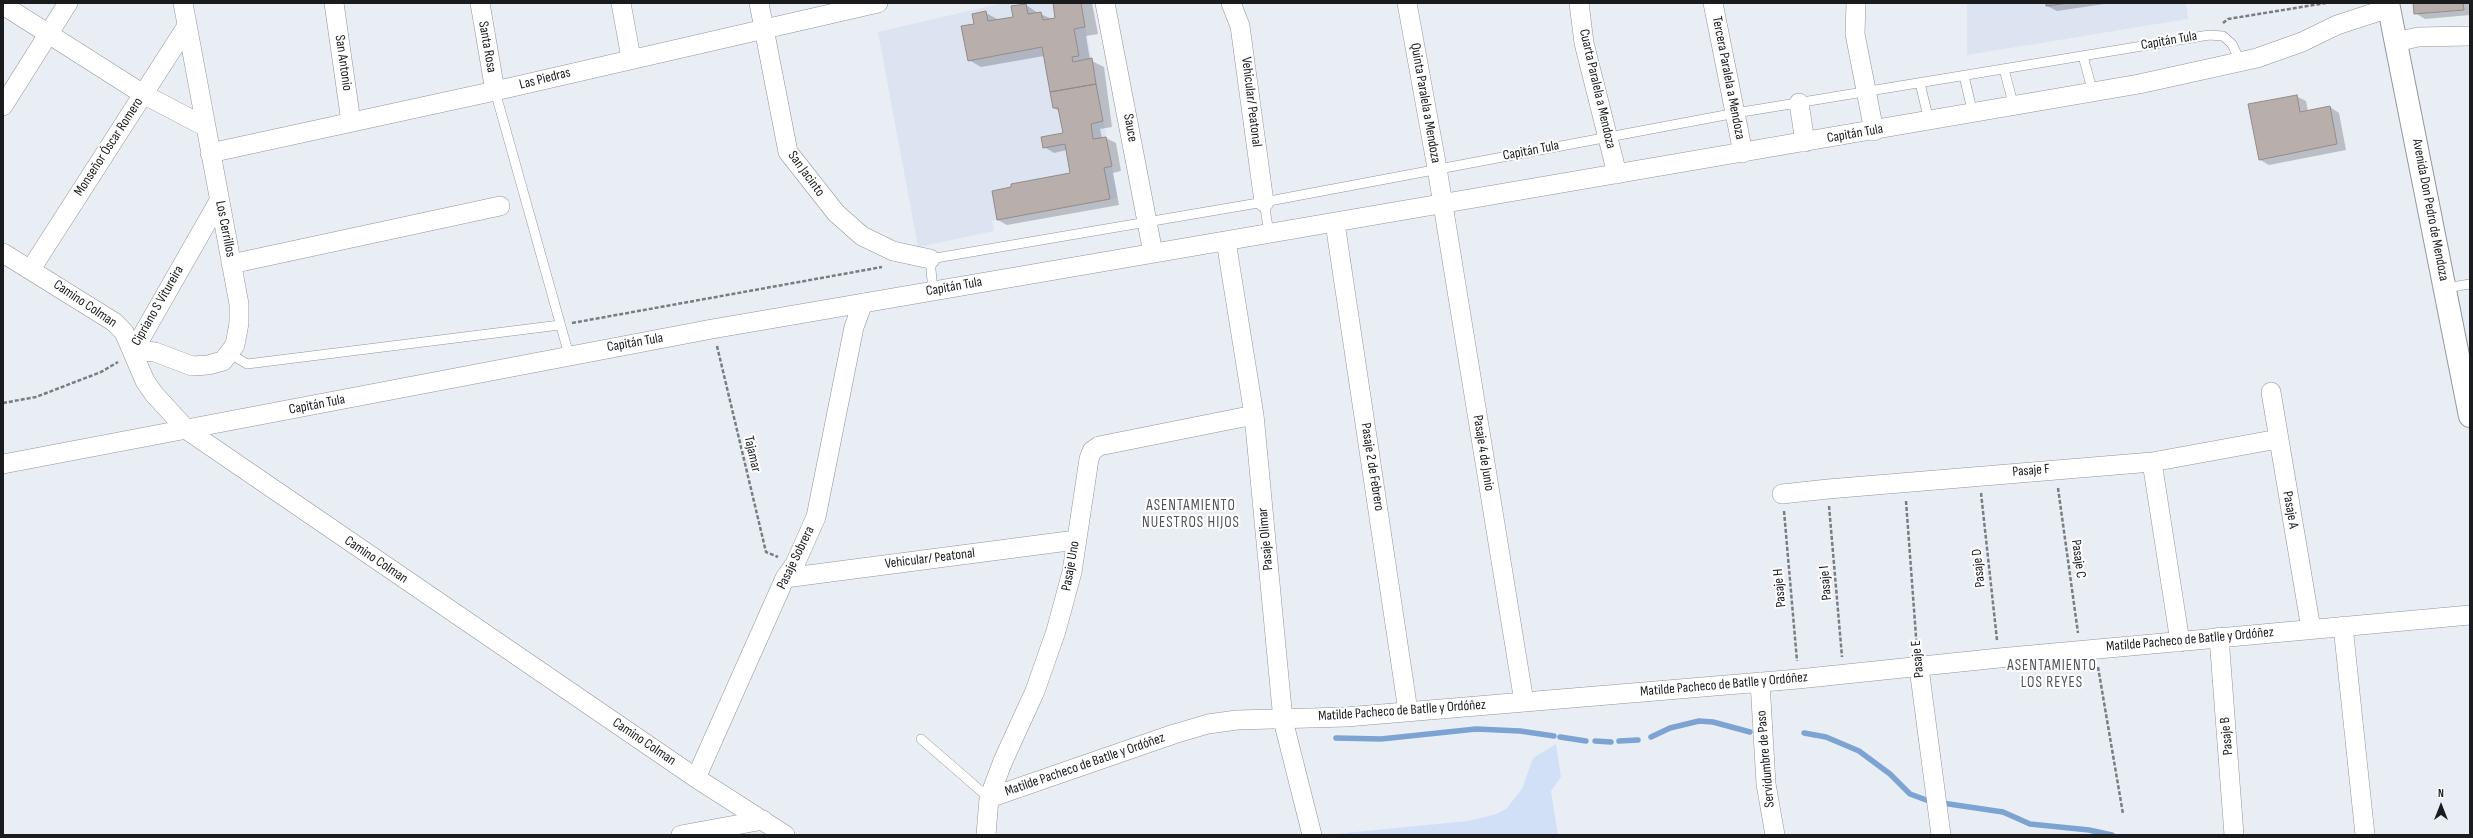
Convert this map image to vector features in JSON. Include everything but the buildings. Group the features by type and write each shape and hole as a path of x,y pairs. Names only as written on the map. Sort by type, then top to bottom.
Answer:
{"main road":[{"name":"Avenida Don Pedro de Mendoza","path":"2388,5 2470,416"}],"street":[{"path":"3,106 68,3"},
{"name":"Los Cerrillos","path":"183,3 239,304 239,323 235,345 229,353"},
{"name":"San Antonio","path":"334,3 351,122"},
{"name":"Santa Rosa","path":"480,3 495,91"},
{"path":"621,3 631,58"},
{"name":"San Jacinto","path":"759,3 788,152 836,213 862,236 893,251 930,259"},
{"name":"Las Piedras","path":"210,153 495,91 631,58 878,3"},
{"name":"Sauce","path":"1105,3 1153,253"},
{"name":"Vehicular/ Peatonal","path":"1232,3 1242,34 1264,202"},
{"name":"Quinta Paralela a Mendoza","path":"1407,3 1443,204"},
{"name":"Cuarta Paralela a Mendoza","path":"1579,3 1584,43 1617,174"},
{"name":"Tercera Paralela a Mendoza","path":"1713,3 1743,153"},
{"path":"1856,3 1855,34 1874,131"},
{"path":"3,5 143,94 206,127"},
{"name":"Capitán Tula","path":"3,464 187,430 569,355 712,329 2093,93 2241,63 2388,5"},
{"name":"Monseñor Óscar Romero","path":"31,269 187,26"},
{"path":"2396,42 2418,37 2470,36"},
{"path":"1799,103 1805,142"},
{"name":"Cipriano S Vitureira","path":"134,350 219,201"},
{"name":"Pasaje 4 de Junio","path":"1443,204 1524,702"},
{"path":"231,264 500,206"},
{"name":"Pasaje 2 de Febrero","path":"1334,222 1408,711"},
{"name":"Pasaje Olimar","path":"1226,241 1254,415 1283,720 1312,835"},
{"name":"Camino Colman","path":"3,253 114,322 124,332 134,350 145,381 154,394 187,430 696,778 785,835"},
{"name":"Pasaje Sobrera","path":"696,778 816,517 854,328 863,303"},
{"path":"134,350 155,352 192,366 223,361 229,353"},
{"name":"Pasaje A","path":"2271,392 2310,629"},
{"name":"Pasaje Uno","path":"986,835 989,798 1002,761 1035,691 1056,631 1072,572 1089,459 1092,451 1099,446 1254,415"},
{"name":"Pasaje F","path":"1782,494 2055,469 2152,462 2278,440"},
{"path":"2152,462 2180,642"},
{"name":"Vehicular/ Peatonal","path":"790,571 1076,540"},
{"name":"Matilde Pacheco de Batlle y Ordóñez","path":"989,798 1208,724 1237,720 1283,720 1798,680 1919,668 1999,658 2470,615"},
{"path":"2343,626 2365,835"},
{"name":"Pasaje B","path":"2219,637 2234,835"},
{"name":"Pasaje E","path":"1919,668 1941,835"},
{"name":"Servidumbre de Paso","path":"1760,682 1766,784 1774,835"},
{"path":"680,835 763,820"}],"lane":[{"name":"Capitán Tula","path":"930,259 1264,202 1437,168 1736,114 2209,34 2222,36 2232,44 2241,63"},
{"path":"2083,56 2093,93"},
{"path":"2004,69 2014,107"},
{"path":"1964,76 1973,114"},
{"path":"1920,83 1929,121"},
{"path":"495,91 569,355"},
{"path":"1264,202 1269,234"},
{"path":"930,259 933,291"},
{"path":"2445,288 2470,284"},
{"path":"229,353 247,364 560,325"},
{"path":"921,739 989,798"}],"path":[{"path":"2209,34 2228,19 2326,3"},
{"path":"560,325 890,266"},
{"name":"Tajamar","path":"712,329 766,552 790,571"},
{"name":"Cipriano S Vitureira","path":"3,404 36,397 101,372 126,358 134,350"},
{"name":"Pasaje C","path":"2055,469 2087,650 2123,814"},
{"name":"Pasaje D","path":"1978,476 1999,658"},
{"name":"Pasaje E","path":"1904,483 1919,668"},
{"name":"Pasaje I","path":"1828,489 1844,675"},
{"name":"Pasaje H","path":"1782,494 1798,680"}],"shaded area":[{"path":"1003,3 1081,3 1118,198 992,221 994,231 918,247 878,32"},
{"path":"1967,3 2186,3 2188,19 1967,55"},
{"path":"1556,744 1561,777 1551,791 1558,835 1324,835 1468,821 1496,814 1506,809 1522,789 1533,758"}],"waterway":[{"path":"1651,737 1670,728 1699,721 1713,722 1750,732"},
{"path":"1336,738 1381,739 1476,729 1520,731 1554,736"},
{"path":"1804,733 1826,737 1859,751 1890,774 1910,794 1929,801"},
{"path":"1560,737 1586,741"},
{"path":"1619,741 1638,740"},
{"path":"1595,741 1611,742"},
{"path":"1942,803 2003,812 2030,824 2089,830 2112,835"}],"district":[{"name":"ASENTAMIENTO NUESTROS HIJOS","path":"1191,514"},
{"name":"ASENTAMIENTO LOS REYES","path":"2052,674"}]}
